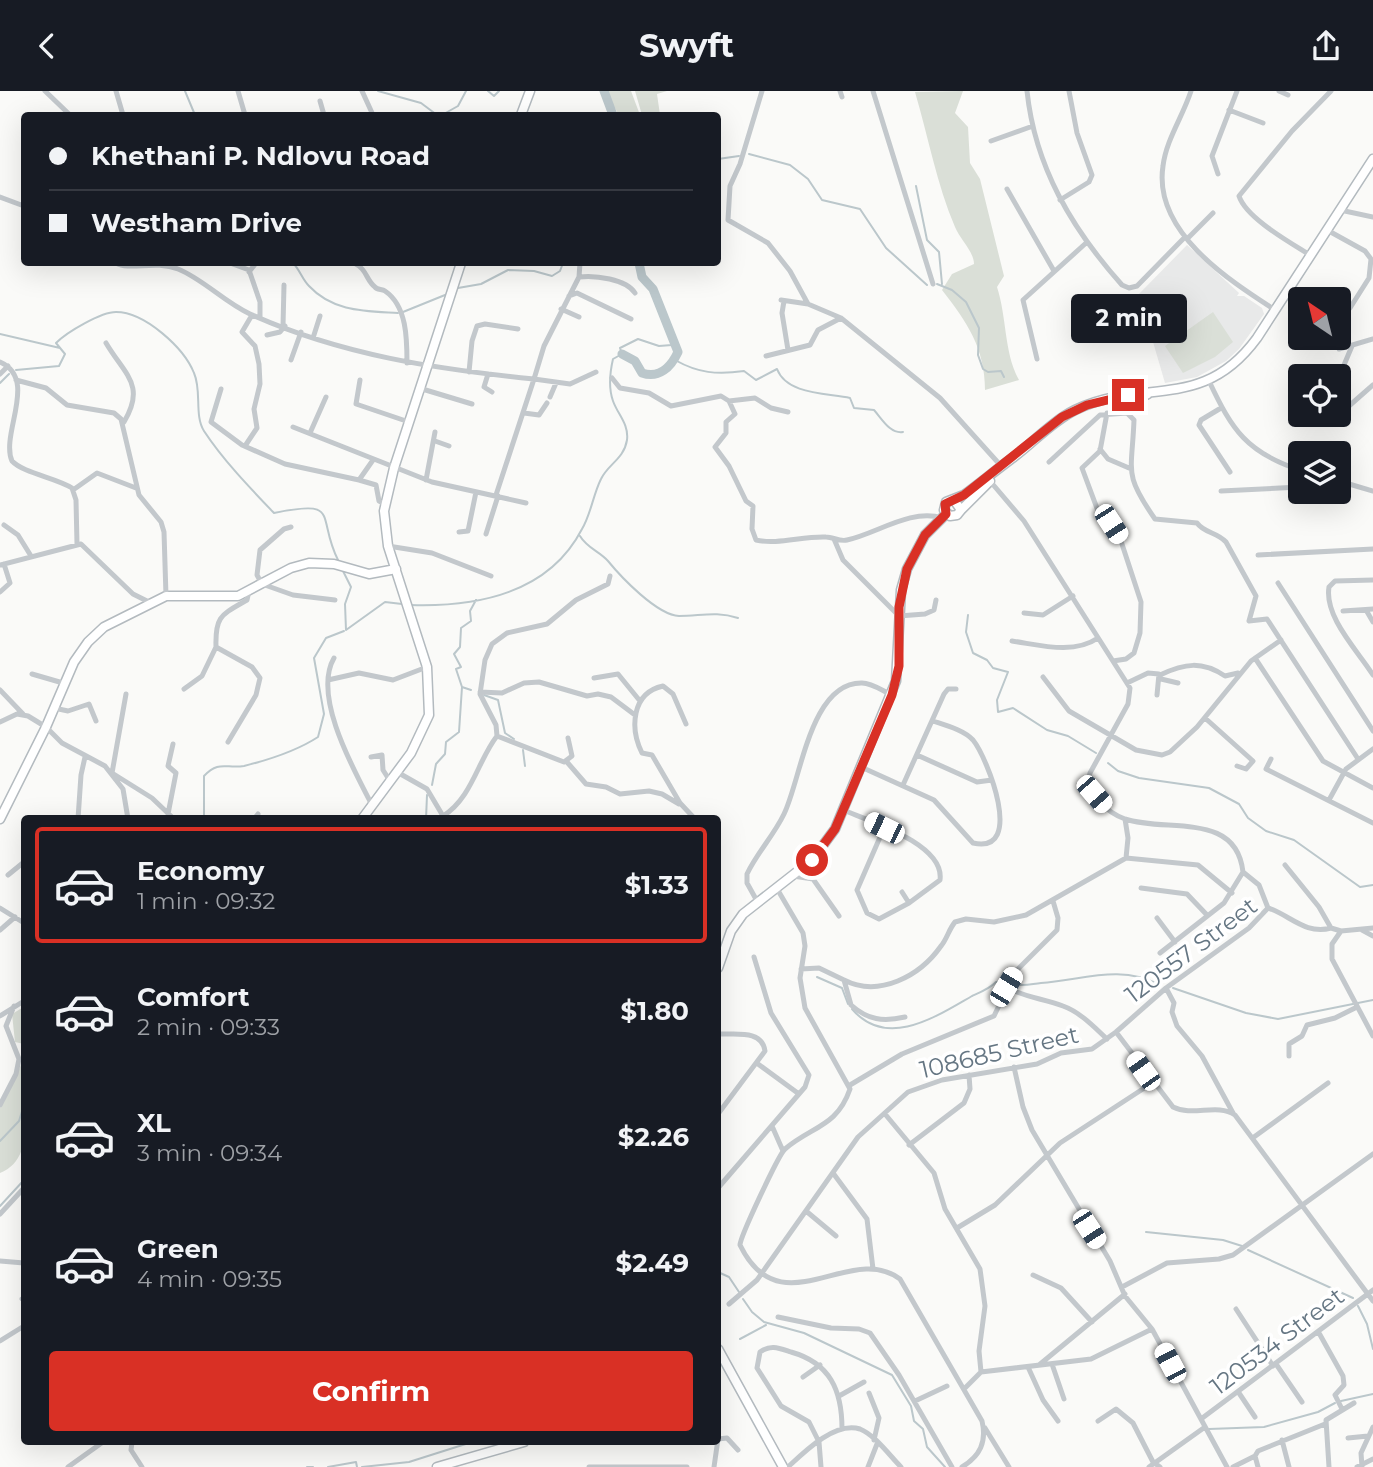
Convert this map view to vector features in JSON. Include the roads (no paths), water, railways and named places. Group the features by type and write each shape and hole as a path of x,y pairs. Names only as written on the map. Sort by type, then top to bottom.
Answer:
{"street":[{"path":"45,91 67,112"},
{"path":"116,91 122,112"},
{"path":"238,91 244,112"},
{"path":"362,91 372,112"},
{"path":"522,112 530,91"},
{"path":"762,91 728,193 730,224 768,243 790,271 808,304"},
{"path":"873,91 933,284"},
{"path":"1027,91 1033,126 1045,167 1060,200 1086,243 1129,288 1137,286 1213,213"},
{"path":"1060,200 1083,187 1092,175 1077,133 1069,91"},
{"path":"1191,91 1167,151 1161,181 1168,212 1186,238 1231,280 1275,310"},
{"path":"1218,174 1212,156 1237,91"},
{"path":"1279,91 1288,95"},
{"path":"1310,255 1272,230 1239,196 1292,131 1331,91"},
{"path":"320,101 323,112"},
{"path":"1229,110 1263,123"},
{"path":"991,141 1033,126"},
{"path":"612,378 620,388 649,393 671,405 721,396 729,401 735,414 726,422 726,433 715,447 728,465 740,491 753,506 752,529 756,540 765,543 794,537 848,540 909,520 955,516 1003,467 1062,417 1087,405 1111,400 1132,401 1148,394 1209,381 1249,349 1373,159"},
{"path":"1007,189 1054,271"},
{"path":"0,197 21,205"},
{"path":"1340,210 1373,218"},
{"path":"1327,230 1368,254 1371,259 1368,278 1351,306"},
{"path":"1037,359 1023,300 1086,243"},
{"path":"166,266 178,269 252,315 313,338 426,368 556,383 581,382 596,372"},
{"path":"242,266 249,272 260,302 260,317"},
{"path":"249,272 254,266"},
{"path":"360,266 365,269 374,288 384,291 394,301 404,319 407,363"},
{"path":"366,815 418,742 429,715 428,667 388,546 385,504 419,388 460,266"},
{"path":"486,534 540,355 579,277 580,266"},
{"path":"579,277 597,277 628,285 635,293"},
{"path":"267,335 280,332 284,326 284,285"},
{"path":"569,296 577,293 631,320"},
{"path":"788,350 784,339 783,300 808,304 841,318 940,398 1003,467"},
{"path":"561,309 579,317"},
{"path":"245,446 257,428 254,409 260,384 256,351 242,332 252,315"},
{"path":"313,338 320,316"},
{"path":"766,356 810,345 818,330 841,318"},
{"path":"470,372 472,341 477,326 485,324 518,329"},
{"path":"291,360 301,332"},
{"path":"1344,364 1352,346 1371,340 1373,332"},
{"path":"106,343 127,373 134,394 135,402 124,422"},
{"path":"0,362 8,366 16,380 4,440 11,459 73,490"},
{"path":"0,375 8,366"},
{"path":"488,374 484,387 492,392"},
{"path":"16,380 46,388 67,405 114,413 124,422 136,488 161,522 164,533 166,596"},
{"path":"360,380 356,404 409,422"},
{"path":"1209,381 1235,431 1252,447 1274,461 1288,466"},
{"path":"524,413 539,415 556,383"},
{"path":"1351,404 1373,385"},
{"path":"419,388 472,404"},
{"path":"221,389 211,422 245,446 285,464 374,484 379,501 385,504"},
{"path":"310,433 326,397"},
{"path":"729,401 755,398 771,408 788,412"},
{"path":"1221,408 1201,420 1199,425 1230,473"},
{"path":"1107,413 1100,449 1082,468 1098,510 1120,538 1141,602 1140,633 1134,653 1126,659 1113,660"},
{"path":"1049,462 1100,415 1127,413 1134,420 1129,468 1136,491 1155,519 1195,522 1203,530 1220,534 1256,596 1249,621 1267,619 1358,759"},
{"path":"293,427 426,480 526,503"},
{"path":"426,480 435,432"},
{"path":"435,441 449,446"},
{"path":"1100,449 1108,459 1129,468"},
{"path":"359,480 373,460"},
{"path":"721,960 734,926 757,901 793,876 823,848 844,810 892,695 899,666 901,590 912,558 925,535 944,516 945,504 964,495 1003,467"},
{"path":"73,490 97,473 136,488"},
{"path":"990,481 1020,516 1127,683 1130,700 1087,782 1103,804 1125,819 1220,832 1236,850 1243,872 1259,885 1268,908"},
{"path":"1351,485 1373,491"},
{"path":"1221,491 1288,488"},
{"path":"73,490 77,544"},
{"path":"459,532 468,531 476,492"},
{"path":"954,500 961,510"},
{"path":"4,525 18,535 31,557"},
{"path":"291,527 284,529 260,550 257,575 262,584 293,595 335,600"},
{"path":"834,539 843,560 899,616"},
{"path":"0,592 10,582 2,565 77,544 86,547 133,594 149,602"},
{"path":"388,546 432,553 491,576"},
{"path":"1258,555 1373,549"},
{"path":"0,819 46,727 63,683 79,654 93,636 149,602 166,596 184,594 231,597 249,591 300,565 320,562 369,574 397,569"},
{"path":"498,736 496,725 482,701 480,692 485,660 496,640 507,633 547,624 576,600 608,584 610,576"},
{"path":"1373,580 1333,582 1328,595 1335,613 1373,675"},
{"path":"1278,583 1373,731"},
{"path":"184,689 202,676 216,647 215,627 223,616 247,600 249,591"},
{"path":"1024,613 1043,615 1073,596"},
{"path":"899,616 929,613 934,610 936,600"},
{"path":"1343,611 1373,609"},
{"path":"1366,610 1373,622"},
{"path":"1012,641 1068,647 1083,646 1098,638"},
{"path":"1043,677 1063,706 1136,750 1162,755 1176,747 1205,718 1255,658 1281,640"},
{"path":"216,647 252,667 260,678 256,695 228,742"},
{"path":"334,658 329,668 328,680 334,718 346,754 372,805"},
{"path":"1255,658 1320,757 1373,788"},
{"path":"1161,677 1201,664 1226,676 1241,672"},
{"path":"328,680 359,674 393,680 428,667"},
{"path":"594,678 598,680 609,673 618,674 640,701"},
{"path":"1127,683 1148,673 1178,683"},
{"path":"32,674 63,683"},
{"path":"1157,695 1161,677"},
{"path":"480,692 502,693 524,683 539,681 587,696 598,694 611,697 635,715"},
{"path":"757,901 747,883 747,874 784,814 800,771 807,740 818,718 840,691 855,684 867,683 892,695"},
{"path":"683,806 652,755 642,753 635,730 635,715 640,701 659,686 666,687 673,694 685,724"},
{"path":"903,785 944,694 948,689 956,689"},
{"path":"0,690 23,715 46,727 52,736 105,766 123,789 127,815"},
{"path":"112,773 126,694"},
{"path":"54,708 68,711 89,704 96,721"},
{"path":"0,722 23,715"},
{"path":"1366,720 1373,715"},
{"path":"1205,718 1253,761 1246,769 1237,766"},
{"path":"861,767 933,800 970,840 983,844 994,838 1001,824 992,780 970,737 933,721"},
{"path":"498,736 551,759 567,762 586,784 606,787 620,794 649,791 665,794 693,815"},
{"path":"446,815 480,770 489,746 498,736"},
{"path":"567,762 572,756 568,738"},
{"path":"168,814 176,773 168,766 173,744"},
{"path":"1329,800 1343,772 1373,749"},
{"path":"371,757 382,755 383,770 390,781"},
{"path":"917,755 977,782 992,780"},
{"path":"78,815 81,769 85,757"},
{"path":"1270,759 1266,769 1272,775 1293,781 1373,823"},
{"path":"397,772 427,789 443,815"},
{"path":"112,773 152,798 168,814"},
{"path":"844,810 884,828 919,845 940,871 938,883 884,918 874,919 867,913 858,896 860,877 884,828"},
{"path":"698,811 698,815"},
{"path":"1125,819 1128,838 1126,858"},
{"path":"801,969 819,968 844,980 868,987 893,984 937,952 955,922 1017,918 1053,901 1126,858 1198,865 1232,893"},
{"path":"8,875 21,864"},
{"path":"1285,865 1319,907 1331,928"},
{"path":"1160,953 1232,893 1243,872"},
{"path":"793,876 813,879 839,916"},
{"path":"776,887 803,933 805,946 800,985 810,1019 850,1086"},
{"path":"1141,888 1187,894 1207,915"},
{"path":"902,892 909,903"},
{"path":"1009,1467 903,1283 891,1274 873,1269 800,1285 772,1280 741,1249 740,1240 783,1151 833,1119 842,1108 850,1086 902,1054 992,1019 997,1013 1006,987 1021,964 1057,930 1058,918 1053,901"},
{"path":"0,908 21,921"},
{"name":"120557 Street","path":"1116,1033 1166,988 1249,928 1268,908 1305,927 1341,931 1373,928"},
{"path":"0,930 15,917"},
{"path":"1157,918 1175,942"},
{"path":"1362,930 1373,936"},
{"path":"1341,931 1332,944 1332,960 1373,1036"},
{"path":"721,1185 808,1081 809,1072 771,1013 754,957"},
{"path":"844,980 852,1006 861,1014 886,1020 905,1017"},
{"path":"1006,987 1023,997 1075,1011 1107,1039"},
{"path":"1166,988 1174,1003 1172,1012 1177,1026 1202,1056 1233,1113 1370,1291 1373,1301"},
{"path":"0,1016 21,1002"},
{"path":"1289,1056 1289,1044 1302,1036 1307,1025 1335,1019 1354,1004"},
{"path":"0,1105 16,1074 19,1059 6,1026 14,1006"},
{"path":"1116,1033 1152,1083 1178,1110 1233,1113"},
{"name":"108685 Street","path":"729,1304 750,1288 763,1273 859,1136 914,1089 969,1075 1042,1063 1061,1053 1087,1051 1116,1033"},
{"path":"721,1034 760,1038 765,1051 758,1064 721,1110"},
{"path":"16,1049 21,1048"},
{"path":"758,1064 799,1094"},
{"path":"1014,1067 1027,1118 1046,1155 1110,1261 1125,1294 1152,1329 1227,1467"},
{"path":"909,1145 964,1103 970,1089 969,1075"},
{"path":"957,1228 995,1205 1046,1155 1152,1083"},
{"path":"1254,1137 1328,1083"},
{"path":"885,1114 934,1173 945,1209 976,1260 984,1283 985,1314 979,1351 981,1372"},
{"path":"772,1126 783,1151"},
{"path":"1122,1287 1167,1263 1219,1259 1233,1255 1373,1154"},
{"path":"833,1173 867,1219 873,1269"},
{"path":"0,1214 21,1191"},
{"path":"806,1211 836,1236"},
{"path":"0,1261 21,1263"},
{"path":"1033,1275 1061,1288 1092,1322"},
{"name":"120534 Street","path":"1201,1419 1319,1333 1370,1291"},
{"path":"1039,1365 1125,1294"},
{"path":"1236,1308 1302,1402"},
{"path":"778,1317 870,1333 915,1401 952,1467"},
{"path":"0,1341 21,1328"},
{"path":"964,1389 981,1372 1101,1357 1152,1329"},
{"path":"1319,1333 1344,1381 1338,1402 1325,1424 1329,1467"},
{"path":"821,1467 819,1442 804,1417 778,1401 756,1363 760,1352 774,1346 809,1357 820,1365 839,1397 842,1429"},
{"path":"1052,1364 1064,1399"},
{"path":"803,1377 820,1365"},
{"path":"721,1366 785,1467 842,1429 858,1429 876,1442 901,1467"},
{"path":"1028,1367 1043,1400 1058,1421"},
{"path":"839,1397 864,1382"},
{"path":"915,1401 947,1387"},
{"path":"868,1467 876,1442 879,1418 869,1393"},
{"path":"1239,1393 1255,1417"},
{"path":"1338,1402 1354,1403"},
{"path":"1098,1421 1116,1409 1128,1417 1158,1465"},
{"path":"1233,1467 1255,1456 1258,1451 1325,1424"},
{"path":"962,1467 980,1452 984,1427"},
{"path":"1149,1467 1158,1465 1205,1427"},
{"path":"1360,1466 1361,1453 1373,1427"},
{"path":"1348,1438 1368,1436"},
{"path":"721,1439 727,1438 737,1450"},
{"path":"1282,1440 1289,1467"},
{"path":"68,1467 99,1445"},
{"path":"132,1445 131,1450 142,1467"},
{"path":"437,1467 514,1445"},
{"path":"714,1467 717,1445"},
{"path":"1255,1456 1258,1467"},
{"path":"1360,1466 1373,1459"},
{"path":"591,1467 685,1467"}],"waterway":[{"path":"185,91 194,112"},
{"path":"378,91 421,103 433,112"},
{"path":"447,112 458,106 466,91"},
{"path":"488,91 494,96 499,91"},
{"path":"604,91 612,112"},
{"path":"749,154 790,165 808,179 822,200 860,209 886,248 927,285"},
{"path":"721,159 739,156"},
{"path":"916,186 927,240 939,252 942,284"},
{"path":"295,266 309,286 329,301 350,309 398,313"},
{"path":"458,288 481,284 508,270 534,271 552,276 560,271 562,266"},
{"path":"622,354 635,361 642,373 654,374 668,367 678,352 653,289 642,277 640,266"},
{"path":"937,284 952,290 966,302 979,328 978,355 983,369 988,372 1001,371 1004,377"},
{"path":"403,312 445,295"},
{"path":"16,370 59,366 65,354 56,343 76,328 102,315 116,312 127,314 151,325 173,343 189,363 198,387 201,425 220,453 274,513 295,509 318,510 326,522 338,560"},
{"path":"0,334 60,348"},
{"path":"411,605 461,603 509,592 531,582 551,568 568,551 588,517 601,479 619,457 627,440 623,420 610,390 613,359 622,354 620,348 638,339 659,346 672,345 673,341"},
{"path":"675,360 708,372 744,371 756,380 777,369 789,384 809,391 850,398 854,408 874,410 890,428 903,432"},
{"path":"0,383 9,374"},
{"path":"580,536 640,594 660,609 679,616 715,614 738,618"},
{"path":"343,571 351,587 345,604 346,630 385,602 402,604"},
{"path":"432,785 436,764 445,754 446,742 459,732 462,687 456,669 461,667 454,654 460,647 461,628 471,621 470,611 476,600"},
{"path":"968,615 966,632 973,653 987,660 993,668 1008,672 997,700 998,712 1013,708 1047,730 1068,736 1096,753"},
{"path":"204,815 204,776 209,771 219,767 244,766 263,761 318,737 324,714 314,658 326,638 344,631"},
{"path":"462,687 471,690"},
{"path":"484,695 498,700 505,733 514,739"},
{"path":"523,750 525,766"},
{"path":"1108,763 1118,771 1139,778 1209,788 1239,804 1248,818 1266,831 1294,840 1360,887 1373,885"},
{"path":"426,815 427,795"},
{"path":"1013,984 1027,985 1116,974 1130,975 1160,985"},
{"path":"817,977 842,988 848,1004"},
{"path":"852,1009 866,1021 881,1027 896,1028 928,1020 996,982 1004,982"},
{"path":"1173,988 1246,1013 1278,1019 1373,1000"},
{"path":"0,1141 19,1121 21,1115"},
{"path":"0,1206 21,1183"},
{"path":"1146,1232 1223,1240 1242,1246"},
{"path":"1248,1250 1353,1298"},
{"path":"721,1273 729,1277 739,1292"},
{"path":"743,1299 752,1312 764,1322 804,1333 892,1375 911,1406 914,1421 923,1429 927,1447 945,1467"},
{"path":"1358,1306 1367,1324 1373,1349"},
{"path":"740,1339 766,1325"},
{"path":"1341,1401 1373,1394"},
{"path":"1209,1429 1264,1427 1318,1412 1335,1403"},
{"path":"362,1467 409,1462 463,1445"},
{"path":"328,1467 356,1462 357,1467"},
{"path":"307,1467 313,1467"}]}
